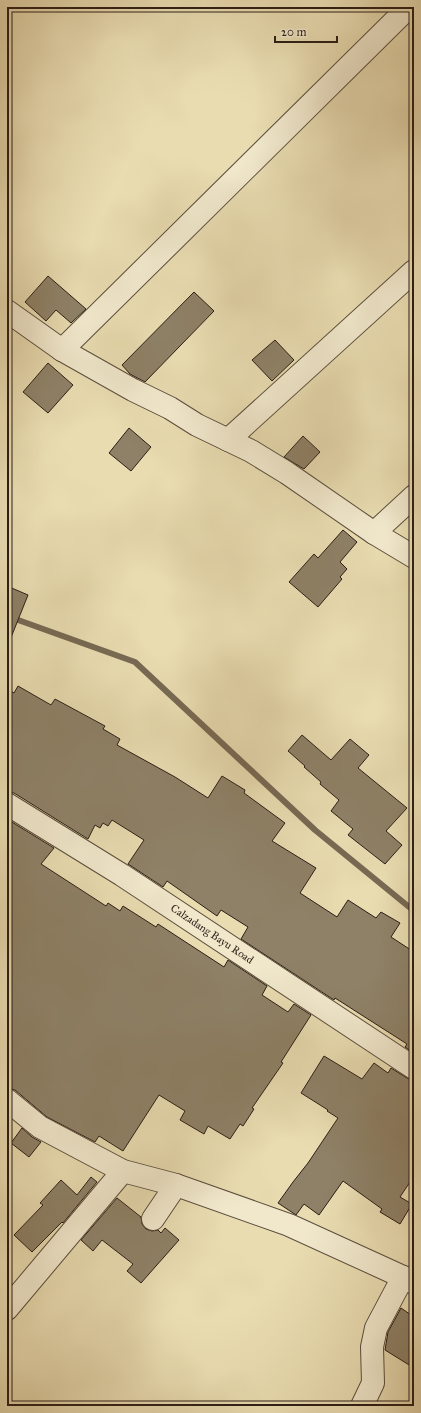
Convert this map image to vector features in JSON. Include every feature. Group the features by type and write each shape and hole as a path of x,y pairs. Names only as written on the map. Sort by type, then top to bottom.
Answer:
{"street":[{"path":"62,350 409,7"},
{"path":"228,440 414,271"},
{"path":"7,311 62,350 133,390 170,408 197,425 251,451 287,473 374,533 414,557"},
{"path":"374,533 414,496"},
{"name":"Calzadang Bayu Road","path":"7,804 122,875 414,1068"},
{"path":"7,1100 40,1127 123,1171 176,1184 289,1225 408,1280 376,1328 372,1347 373,1384 362,1406"},
{"path":"7,1309 123,1171"},
{"path":"153,1219 176,1184"}],"building":[{"path":"48,276 86,309 71,323 56,310 46,321 25,302"},
{"path":"194,292 214,311 145,382 130,374 122,365"},
{"path":"275,340 294,360 272,381 252,360"},
{"path":"48,363 73,385 48,413 23,392"},
{"path":"129,428 151,447 131,471 109,453"},
{"path":"303,436 320,452 304,469 284,457"},
{"path":"343,530 357,542 340,562 347,569 340,577 342,579 318,607 289,582 314,554 318,558"},
{"path":"7,586 28,595 8,645 7,645"},
{"path":"18,686 51,705 55,699 105,726 103,729 120,739 117,745 175,777 208,798 222,776 245,790 244,793 285,823 272,841 316,868 300,893 337,917 348,900 376,918 381,912 400,923 391,937 414,952 414,1053 405,1047 407,1044 335,998 334,1000 241,939 248,927 221,910 217,916 167,881 163,887 128,864 144,840 112,820 108,826 103,823 100,828 95,825 88,839 14,793 7,792 7,689 14,693"},
{"path":"302,735 331,760 350,739 369,755 358,768 407,808 386,831 402,845 385,864 348,835 353,829 331,811 339,800 320,784 321,782 288,751"},
{"path":"7,819 54,848 41,864 106,906 108,903 120,911 123,906 156,927 158,924 224,967 228,960 267,986 262,995 288,1012 294,1004 311,1015 281,1062 283,1063 252,1108 254,1109 243,1126 240,1124 230,1139 208,1126 204,1134 180,1120 185,1111 159,1095 123,1151 99,1136 95,1142 47,1117 15,1090 7,1088"},
{"path":"324,1056 362,1079 374,1063 388,1073 391,1068 407,1078 414,1080 414,1176 400,1197 412,1204 400,1224 380,1212 382,1209 343,1181 319,1215 304,1204 296,1215 278,1203 308,1163 338,1118 301,1093"},
{"path":"22,1128 32,1137 41,1142 29,1157 11,1143"},
{"path":"91,1177 97,1182 63,1223 62,1222 32,1252 14,1235 43,1205 40,1203 61,1180 77,1195"},
{"path":"117,1198 141,1217 142,1224 146,1229 152,1231 158,1230 161,1233 165,1228 179,1240 141,1283 127,1271 133,1264 102,1240 93,1251 81,1240"},
{"path":"401,1308 414,1317 414,1368 385,1350 388,1332"}],"waterway":[{"path":"7,616 135,662 315,830 414,911"}]}
